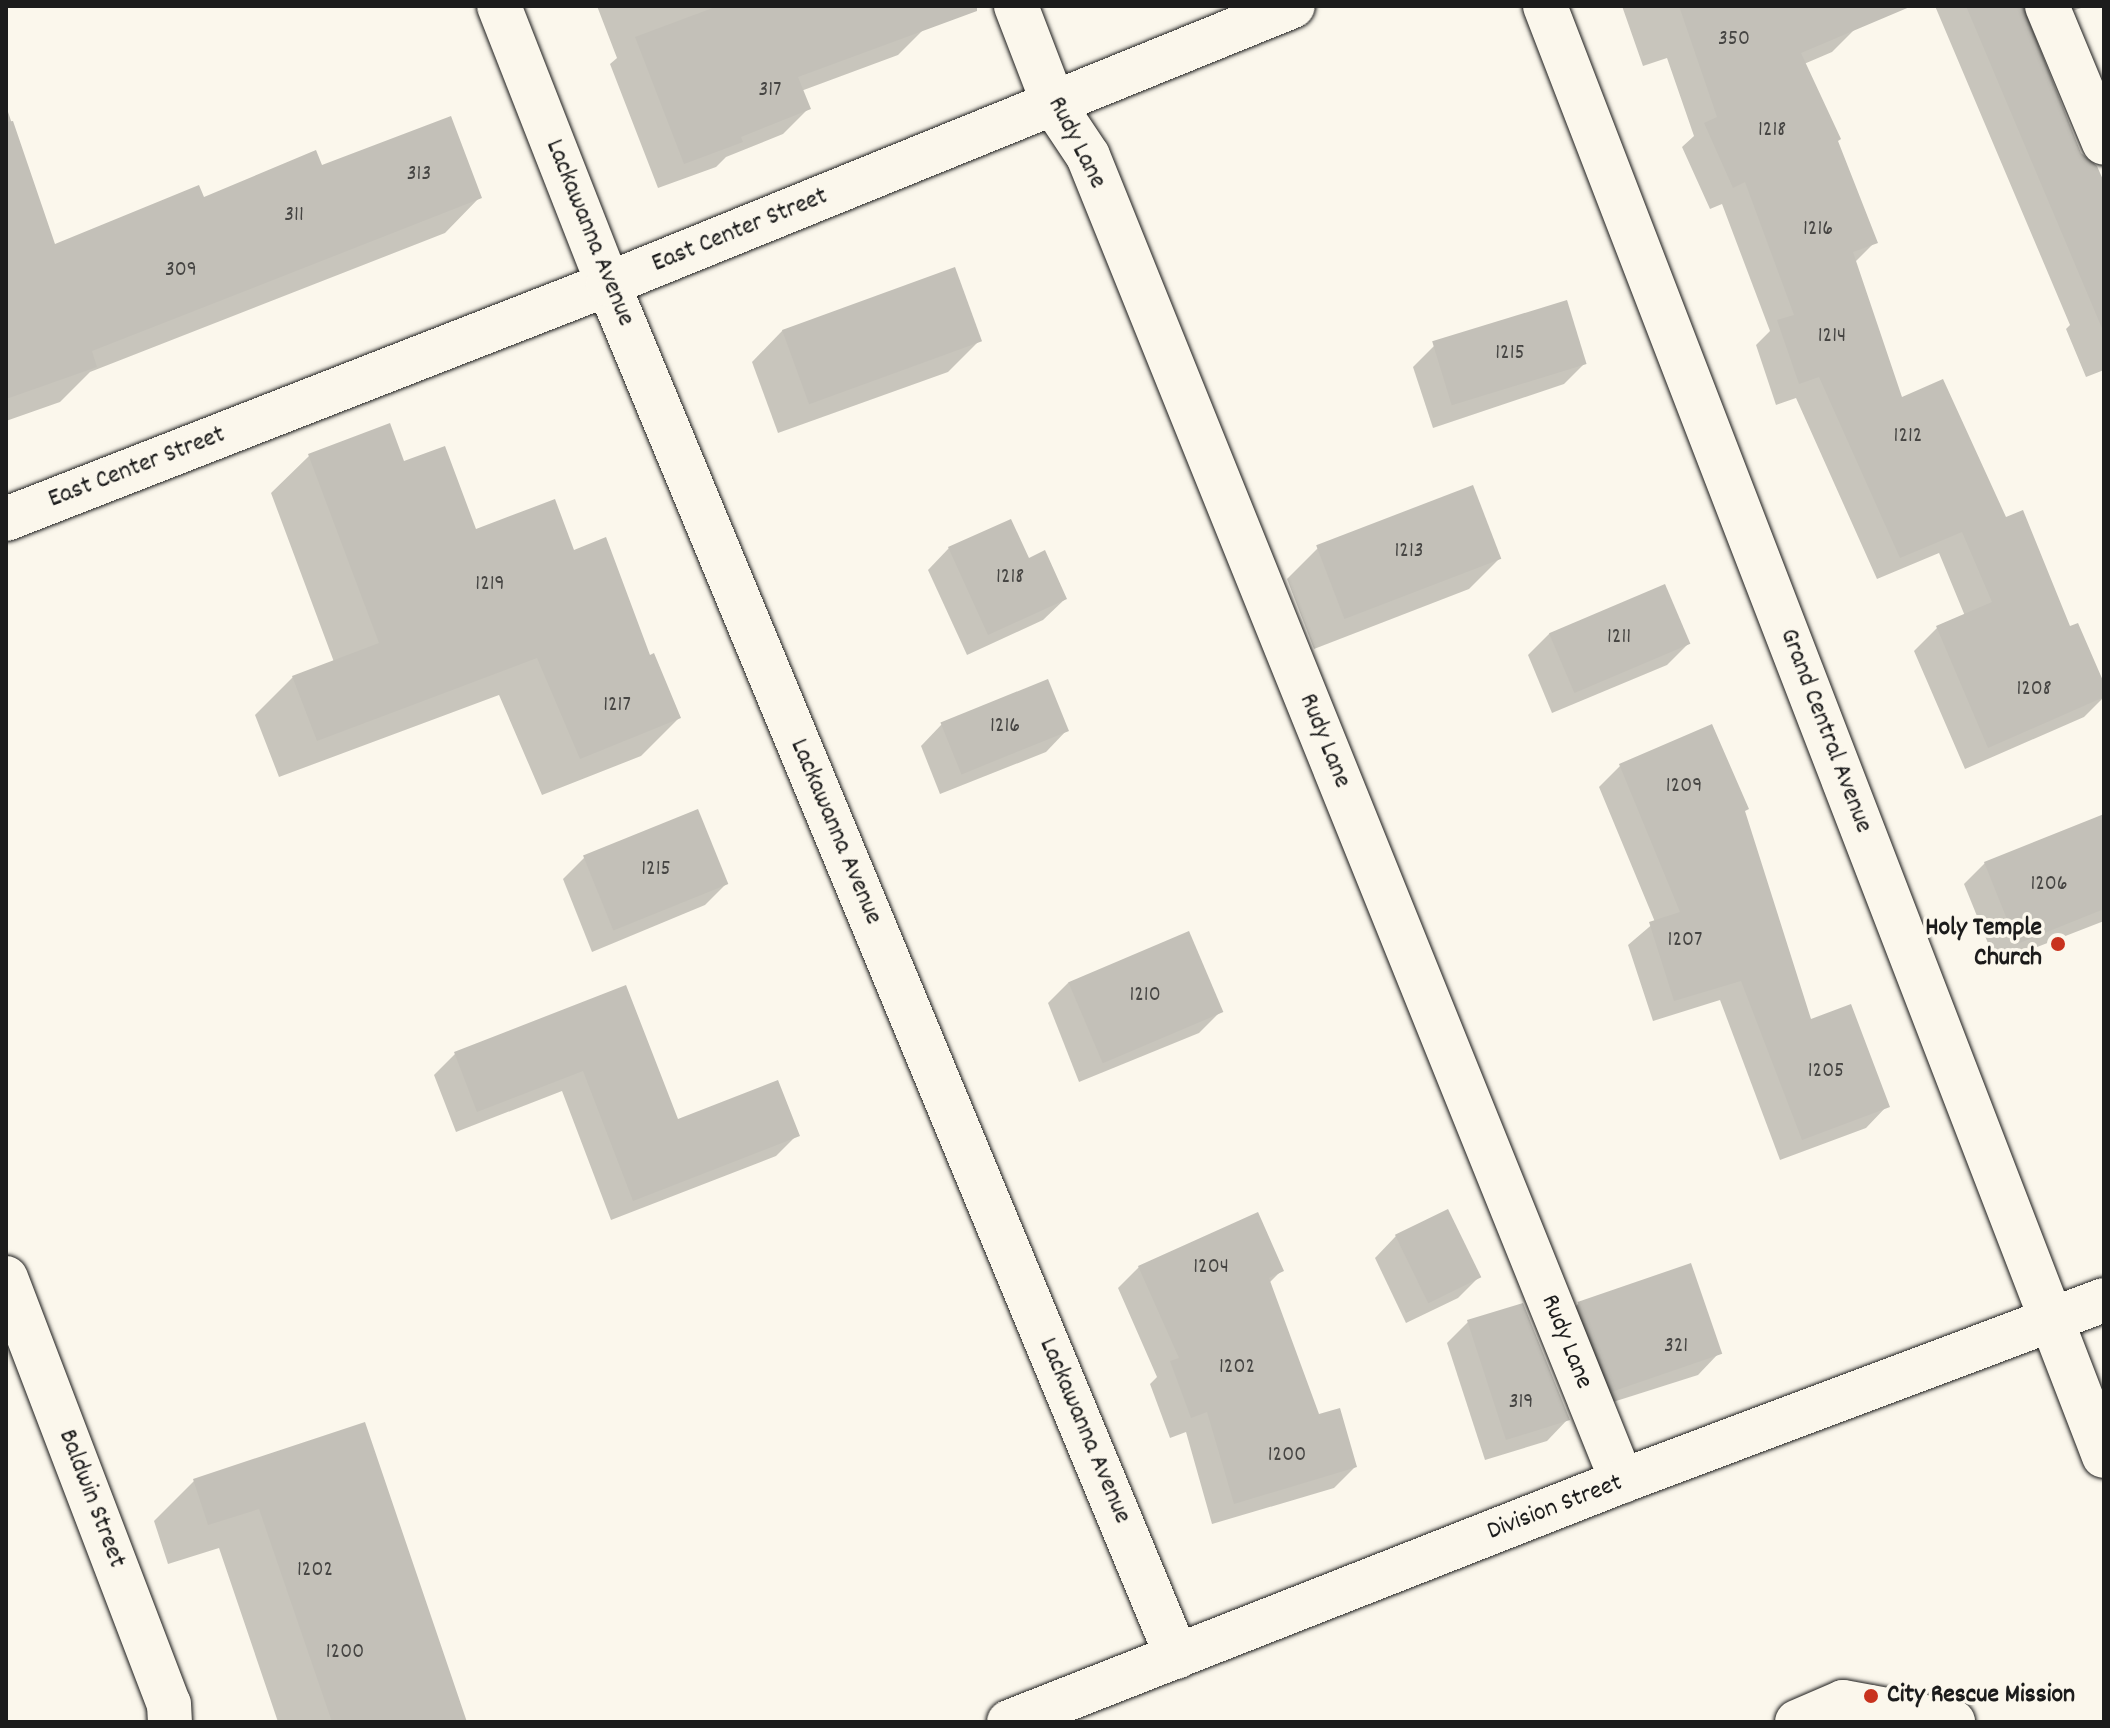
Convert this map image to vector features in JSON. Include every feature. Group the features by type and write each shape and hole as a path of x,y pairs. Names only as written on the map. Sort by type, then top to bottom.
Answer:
{"street":[{"name":"Lackawanna Avenue","path":"499,6 608,284 1177,1657"},
{"name":"Rudy Lane","path":"1016,6 1054,105 1088,156 1622,1481"},
{"name":"East Center Street","path":"6,519 608,284 1293,6"},
{"name":"Grand Central Avenue","path":"1545,6 2104,1456"},
{"path":"2047,6 2104,143"},
{"name":"Baldwin Street","path":"6,1278 169,1704 170,1722"},
{"name":"Division Street","path":"1009,1722 1622,1481 2104,1300"},
{"path":"1797,1722 1843,1702 1953,1722"}],"building":[{"path":"718,6 977,6 977,11 798,77 811,109 741,137 743,142 684,164 635,37"},
{"path":"1679,6 1912,6 1801,53 1841,139 1838,141 1878,243 1853,252 1902,397 1943,379 2006,517 2023,510 2070,626 2078,623 2104,683 2104,697 1988,748 1936,626 1992,602 1962,532 1900,558 1819,377 1799,384 1777,320 1794,315 1745,182 1733,188 1704,123 1717,117"},
{"path":"1966,6 2023,6 2081,153 2097,166 2104,182 2104,333"},
{"path":"451,116 482,198 92,351 97,367 6,399 6,122 13,121 55,244 199,185 204,197 316,150 322,165"},
{"path":"955,267 982,341 809,404 782,330"},
{"path":"1567,300 1587,364 1452,405 1432,341"},
{"path":"390,423 404,461 445,446 476,529 555,499 574,550 606,537 650,655 654,653 681,718 580,759 537,658 317,741 292,676 379,643 308,454"},
{"path":"1473,485 1501,559 1344,619 1316,545"},
{"path":"1011,519 1029,558 1045,550 1067,599 988,635 948,547"},
{"path":"1665,584 1690,644 1574,693 1549,633"},
{"path":"1048,679 1069,731 961,774 940,722"},
{"path":"1712,724 1749,809 1745,811 1811,1019 1851,1004 1890,1107 1802,1140 1741,981 1674,1001 1649,922 1680,912 1619,764"},
{"path":"698,809 728,884 613,931 583,855"},
{"path":"2104,814 2104,909 2017,944 1984,862"},
{"path":"1189,931 1223,1012 1103,1063 1068,982"},
{"path":"626,985 678,1119 778,1080 800,1136 633,1201 583,1071 477,1112 454,1052"},
{"path":"1448,1209 1481,1277 1428,1303 1395,1235"},
{"path":"1258,1212 1284,1271 1269,1278 1319,1414 1340,1408 1357,1467 1234,1504 1207,1412 1191,1418 1170,1361 1179,1358 1138,1266"},
{"path":"1691,1263 1722,1354 1609,1393 1578,1302"},
{"path":"1523,1303 1570,1420 1506,1440 1467,1320"},
{"path":"365,1422 467,1722 332,1722 259,1509 208,1525 193,1479"}],"place":[{"name":"Holy Temple Church","path":"2058,944"},
{"name":"City Rescue Mission","path":"1871,1696"}]}
